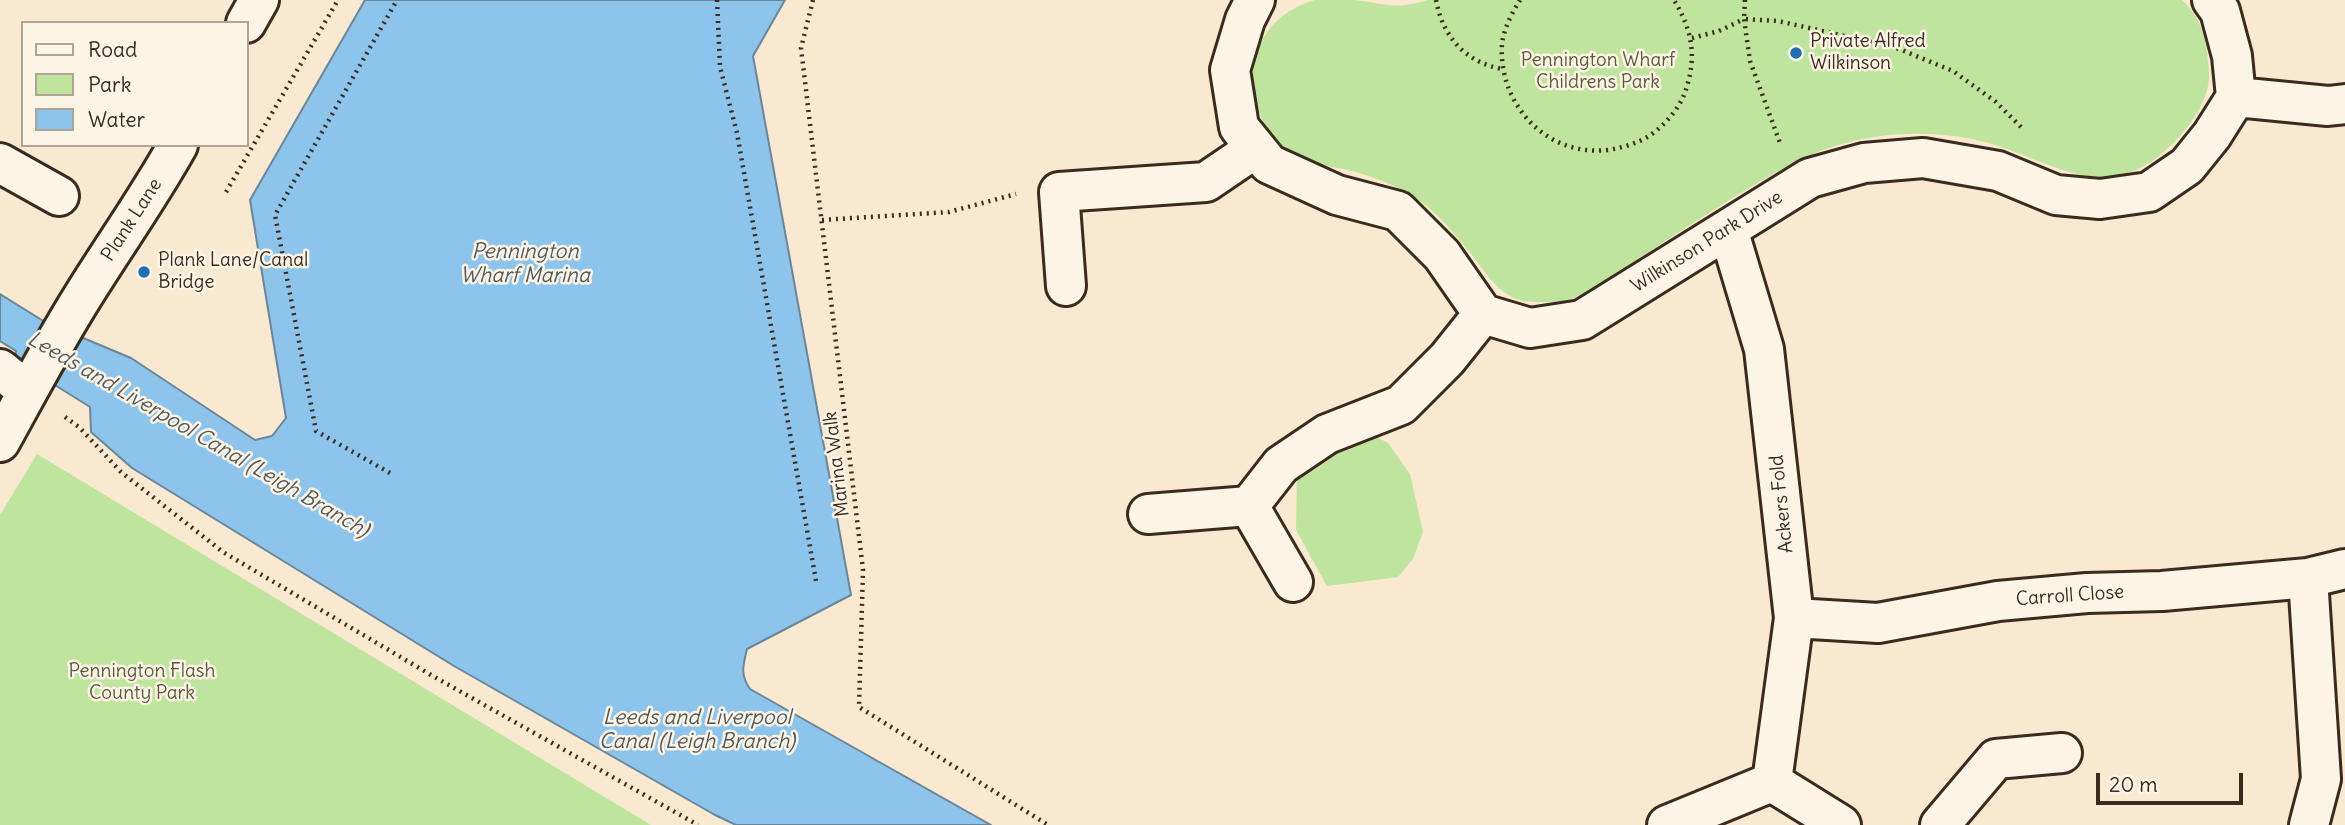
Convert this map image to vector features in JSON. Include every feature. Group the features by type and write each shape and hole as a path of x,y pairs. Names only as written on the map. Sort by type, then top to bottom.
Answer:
{"street":[{"path":"247,21 259,0"},
{"path":"1148,514 1249,506 1281,465 1327,434 1401,405 1447,359 1483,314 1442,255 1398,211 1337,195 1269,164 1239,127 1230,70 1245,20 1255,0"},
{"path":"2212,0 2220,11 2232,56 2236,97 2328,106 2345,104"},
{"name":"Wilkinson Park Drive","path":"1483,314 1530,328 1582,320 1810,178 1864,163 1923,158 1998,171 2056,195 2100,199 2149,192 2187,166 2212,135 2236,97"},
{"name":"Plank Lane","path":"0,442 20,379 84,294 145,202 177,147"},
{"path":"1066,286 1059,192 1206,182 1256,148"},
{"path":"0,163 59,197"},
{"name":"Ackers Fold","path":"1728,229 1764,349 1794,618 1772,782"},
{"path":"1249,506 1293,582"},
{"name":"Carroll Close","path":"1794,618 1878,622 1998,601 2087,593 2162,591 2308,578 2345,569"},
{"path":"2308,578 2321,779 2309,825"},
{"path":"1940,825 1996,759 2062,753"},
{"path":"1667,825 1772,782 1841,825"}],"path":[{"path":"226,192 338,0"},
{"path":"390,473 316,431 275,215 397,0"},
{"path":"717,0 720,67 737,133 816,581"},
{"name":"Marina Walk","path":"813,0 801,48 863,570 859,707 1048,825"},
{"path":"1436,0 1445,30 1455,44 1470,58 1502,69"},
{"path":"1520,0 1510,16 1502,42 1502,69 1510,95 1524,118 1545,136 1569,147 1596,151 1623,148 1648,137 1669,119 1684,96 1692,71 1692,38 1684,16 1674,0"},
{"path":"1745,0 1744,19 1750,61 1797,186"},
{"path":"1692,38 1719,31 1744,19 1778,22 1894,47 1953,71 1996,102 2027,134"},
{"path":"822,220 949,212 1008,195 1059,192"},
{"path":"20,379 79,427 121,472 223,552 431,675 698,825"}],"green space":[{"name":"Pennington Wharf Childrens Park","path":"1315,0 1355,0 1398,5 1428,0 2182,0 2195,15 2203,33 2209,81 2200,107 2179,137 2151,162 2124,174 2099,177 2073,173 1992,144 1947,135 1903,134 1859,140 1815,153 1772,175 1575,298 1559,302 1531,302 1516,299 1500,289 1446,225 1421,201 1391,184 1369,176 1302,160 1284,149 1274,138 1259,112 1255,98 1253,69 1256,55 1265,35 1278,20 1295,8"},
{"path":"1375,436 1388,443 1410,474 1423,532 1413,559 1398,577 1327,586 1296,530 1297,476 1341,447"},
{"name":"Pennington Flash County Park","path":"37,454 651,825 0,825 0,515"}],"water":[{"name":"Pennington Wharf Marina","path":"365,0 785,0 753,56 851,595 747,649 745,679 750,689 991,825 736,825 715,815 454,666 132,468 91,432 90,407 15,360 16,351 0,341 0,294 45,322 131,358 255,440 272,436 286,418 250,200"}],"place":[{"name":"Private Alfred Wilkinson","path":"1796,53"},
{"name":"Plank Lane/Canal Bridge","path":"144,272"}],"water label":[{"name":"Leeds and Liverpool Canal (Leigh Branch)","path":"198,435"},
{"name":"Leeds and Liverpool Canal (Leigh Branch)","path":"697,730"}]}
